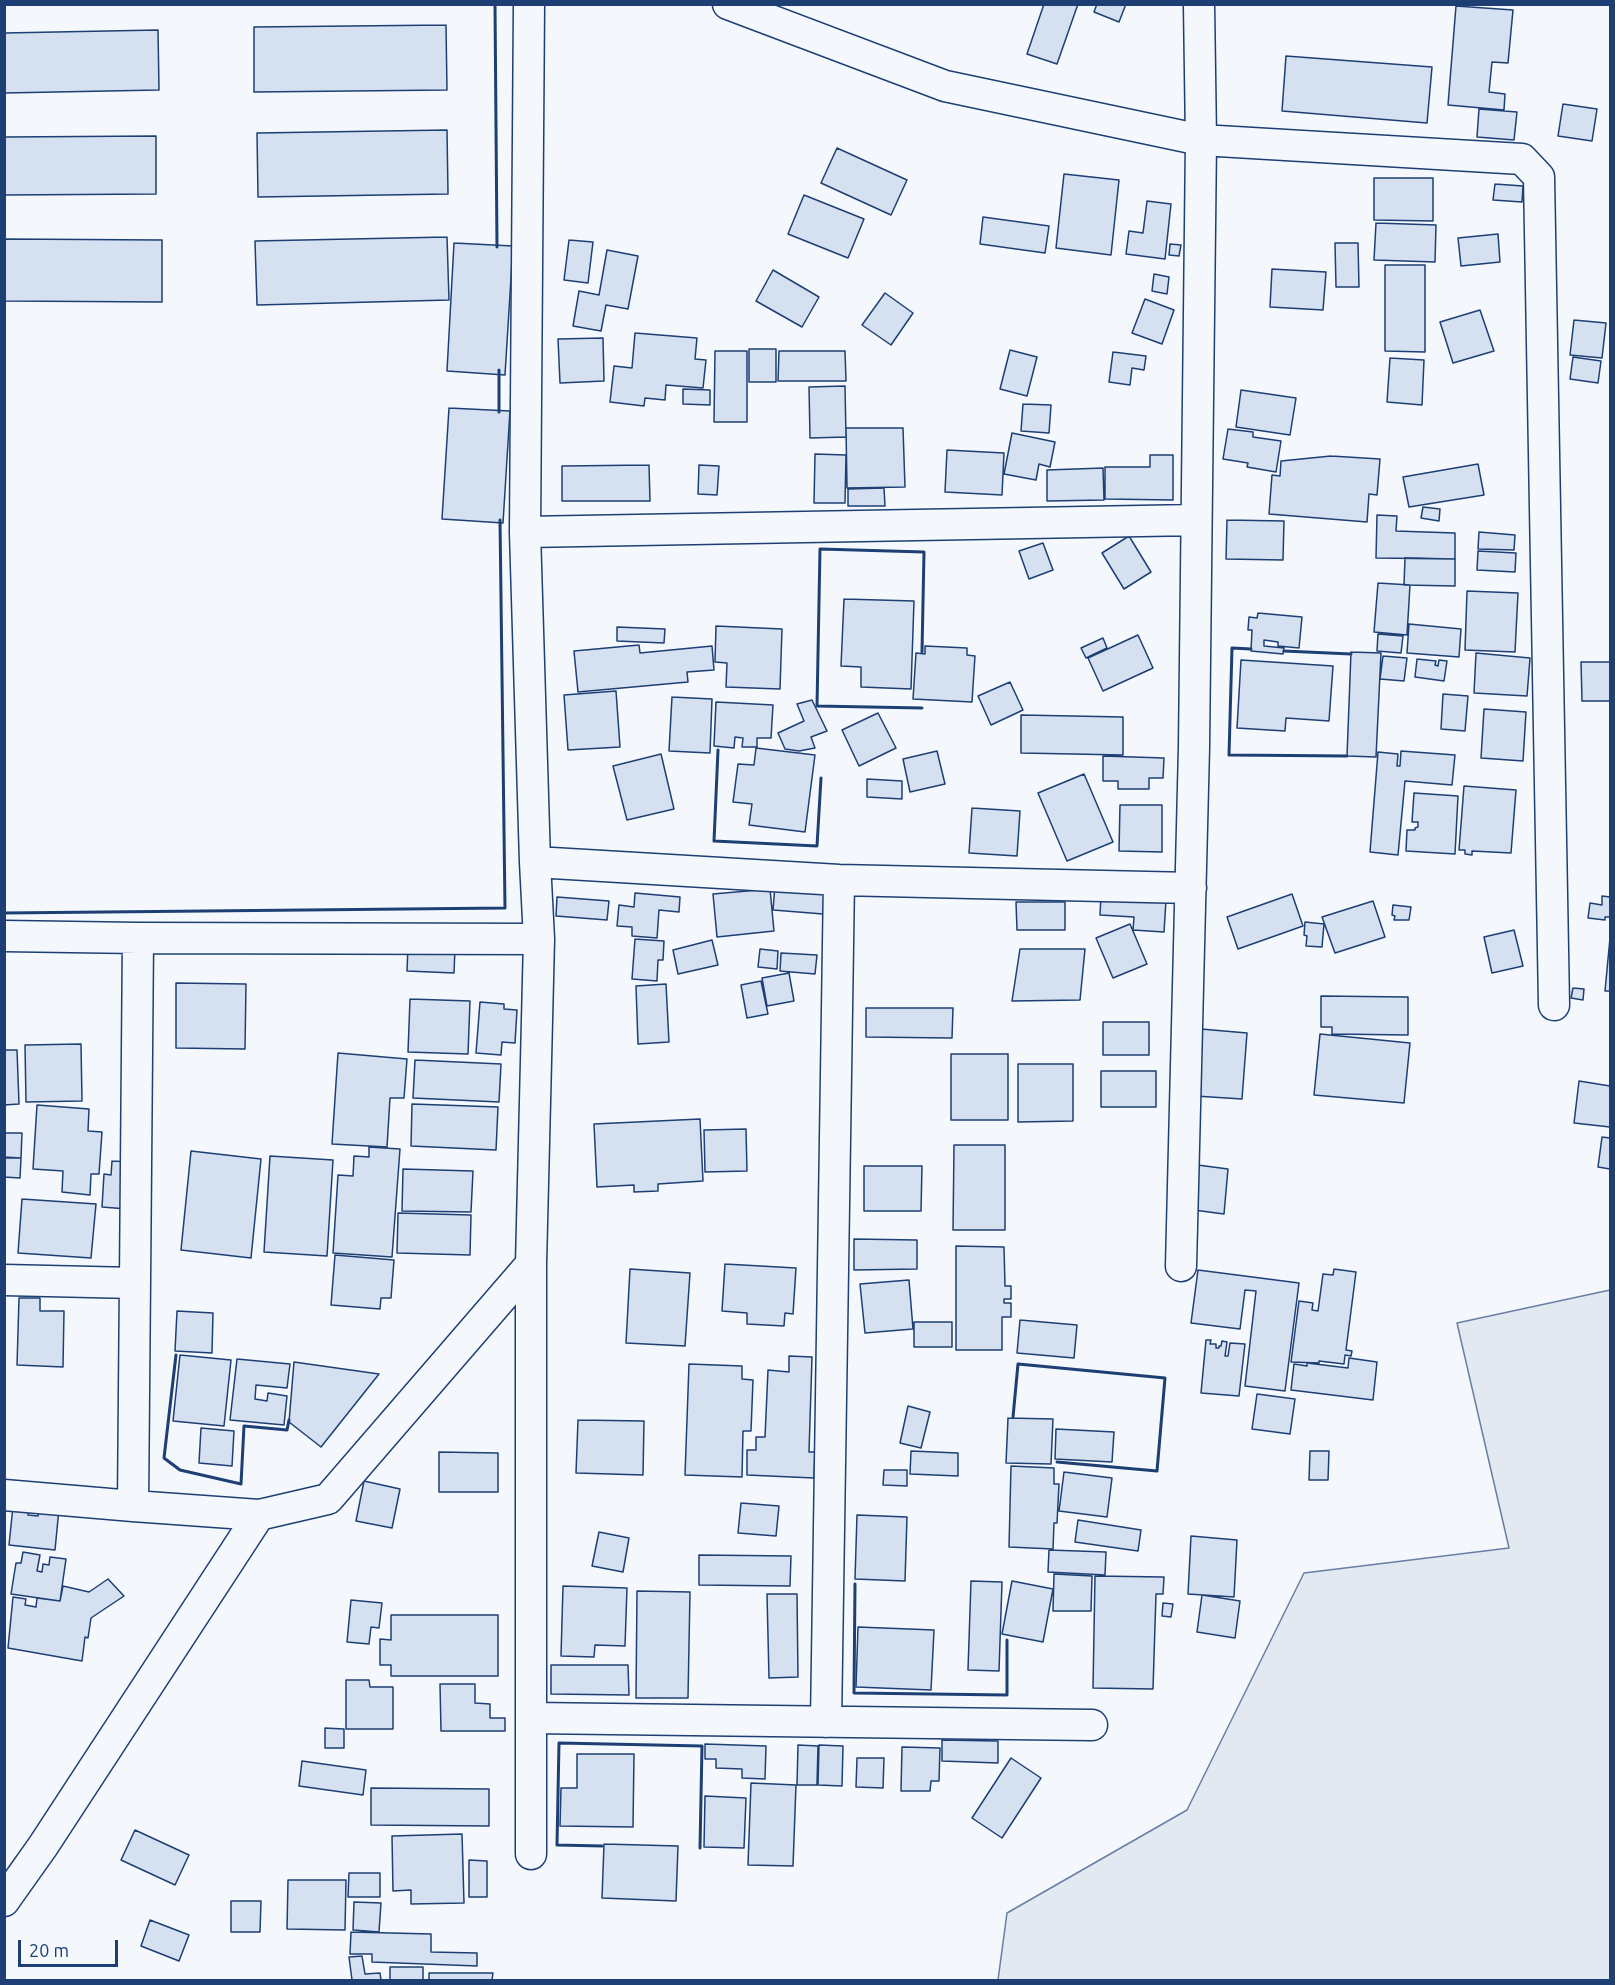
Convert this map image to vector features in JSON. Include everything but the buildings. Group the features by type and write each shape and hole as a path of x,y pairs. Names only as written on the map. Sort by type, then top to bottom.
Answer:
{"street":[{"path":"529,4 525,532 539,939 531,1264 531,1854"},
{"path":"728,4 945,86 1201,140 1522,159 1539,177 1554,1005"},
{"path":"1181,1266 1191,888 1201,140 1199,4"},
{"path":"525,532 1196,520"},
{"path":"535,861 839,880 1191,888"},
{"path":"826,1722 839,880"},
{"path":"4,936 539,939"},
{"path":"132,1506 138,938"},
{"path":"4,1495 259,1515 328,1498 531,1264"},
{"path":"4,1280 135,1283"},
{"path":"4,1901 43,1846 259,1515"},
{"path":"531,1718 1092,1725"}],"shaded area":[{"path":"1610,1290 1610,1980 998,1980 1007,1913 1187,1810 1304,1573 1509,1548 1457,1323"}],"wall":[{"path":"495,4 497,247"},
{"path":"499,370 499,412"},
{"path":"4,913 505,908 500,520"},
{"path":"922,652 924,552 820,549 817,706 922,708"},
{"path":"1251,649 1232,648 1229,755 1347,756"},
{"path":"1284,651 1351,654"},
{"path":"718,750 714,841 817,846 821,778"},
{"path":"176,1355 164,1458 180,1470 241,1484 244,1426 287,1430 289,1420"},
{"path":"1013,1417 1018,1364 1165,1378 1157,1471 1057,1462"},
{"path":"855,1584 854,1693 1007,1695 1007,1640"},
{"path":"602,1846 557,1845 559,1743 702,1746 700,1848"}]}
